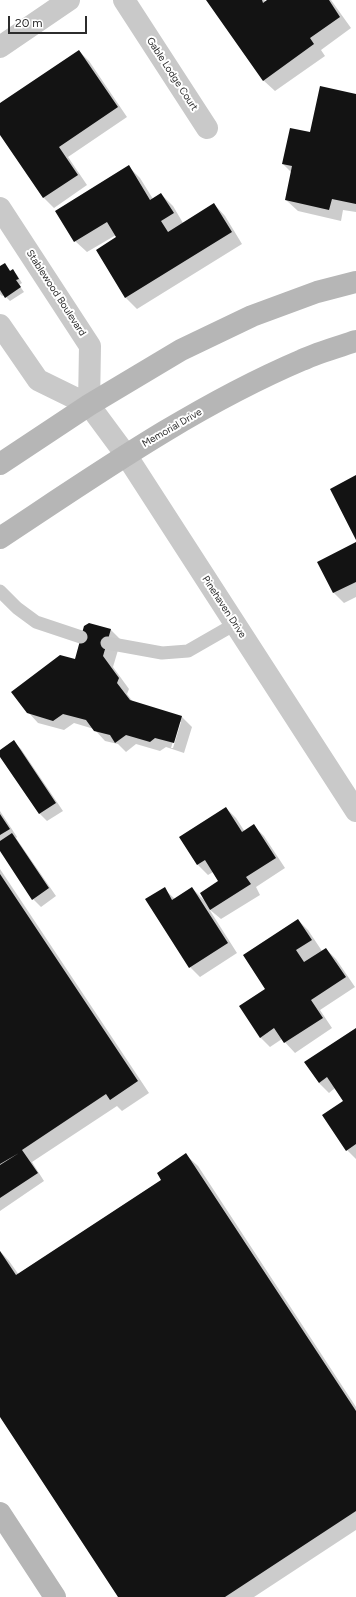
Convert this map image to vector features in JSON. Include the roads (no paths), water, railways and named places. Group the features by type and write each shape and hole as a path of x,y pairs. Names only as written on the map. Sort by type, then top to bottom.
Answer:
{"main road":[{"path":"0,464 89,405 181,350 252,316 317,292 356,282"},
{"name":"Memorial Drive","path":"0,538 126,455 224,398 302,360 356,341"},
{"path":"0,1513 55,1597"}],"street":[{"path":"0,47 69,0"},
{"name":"Gable Lodge Court","path":"124,0 207,128"},
{"name":"Stablewood Boulevard","path":"0,208 90,346 89,405"},
{"path":"0,325 38,380 89,405"},
{"name":"Pinehaven Drive","path":"89,405 126,455 356,811"}],"lane":[{"path":"0,591 17,608 36,622 81,637"},
{"path":"107,643 162,653 188,651 235,624"}]}
